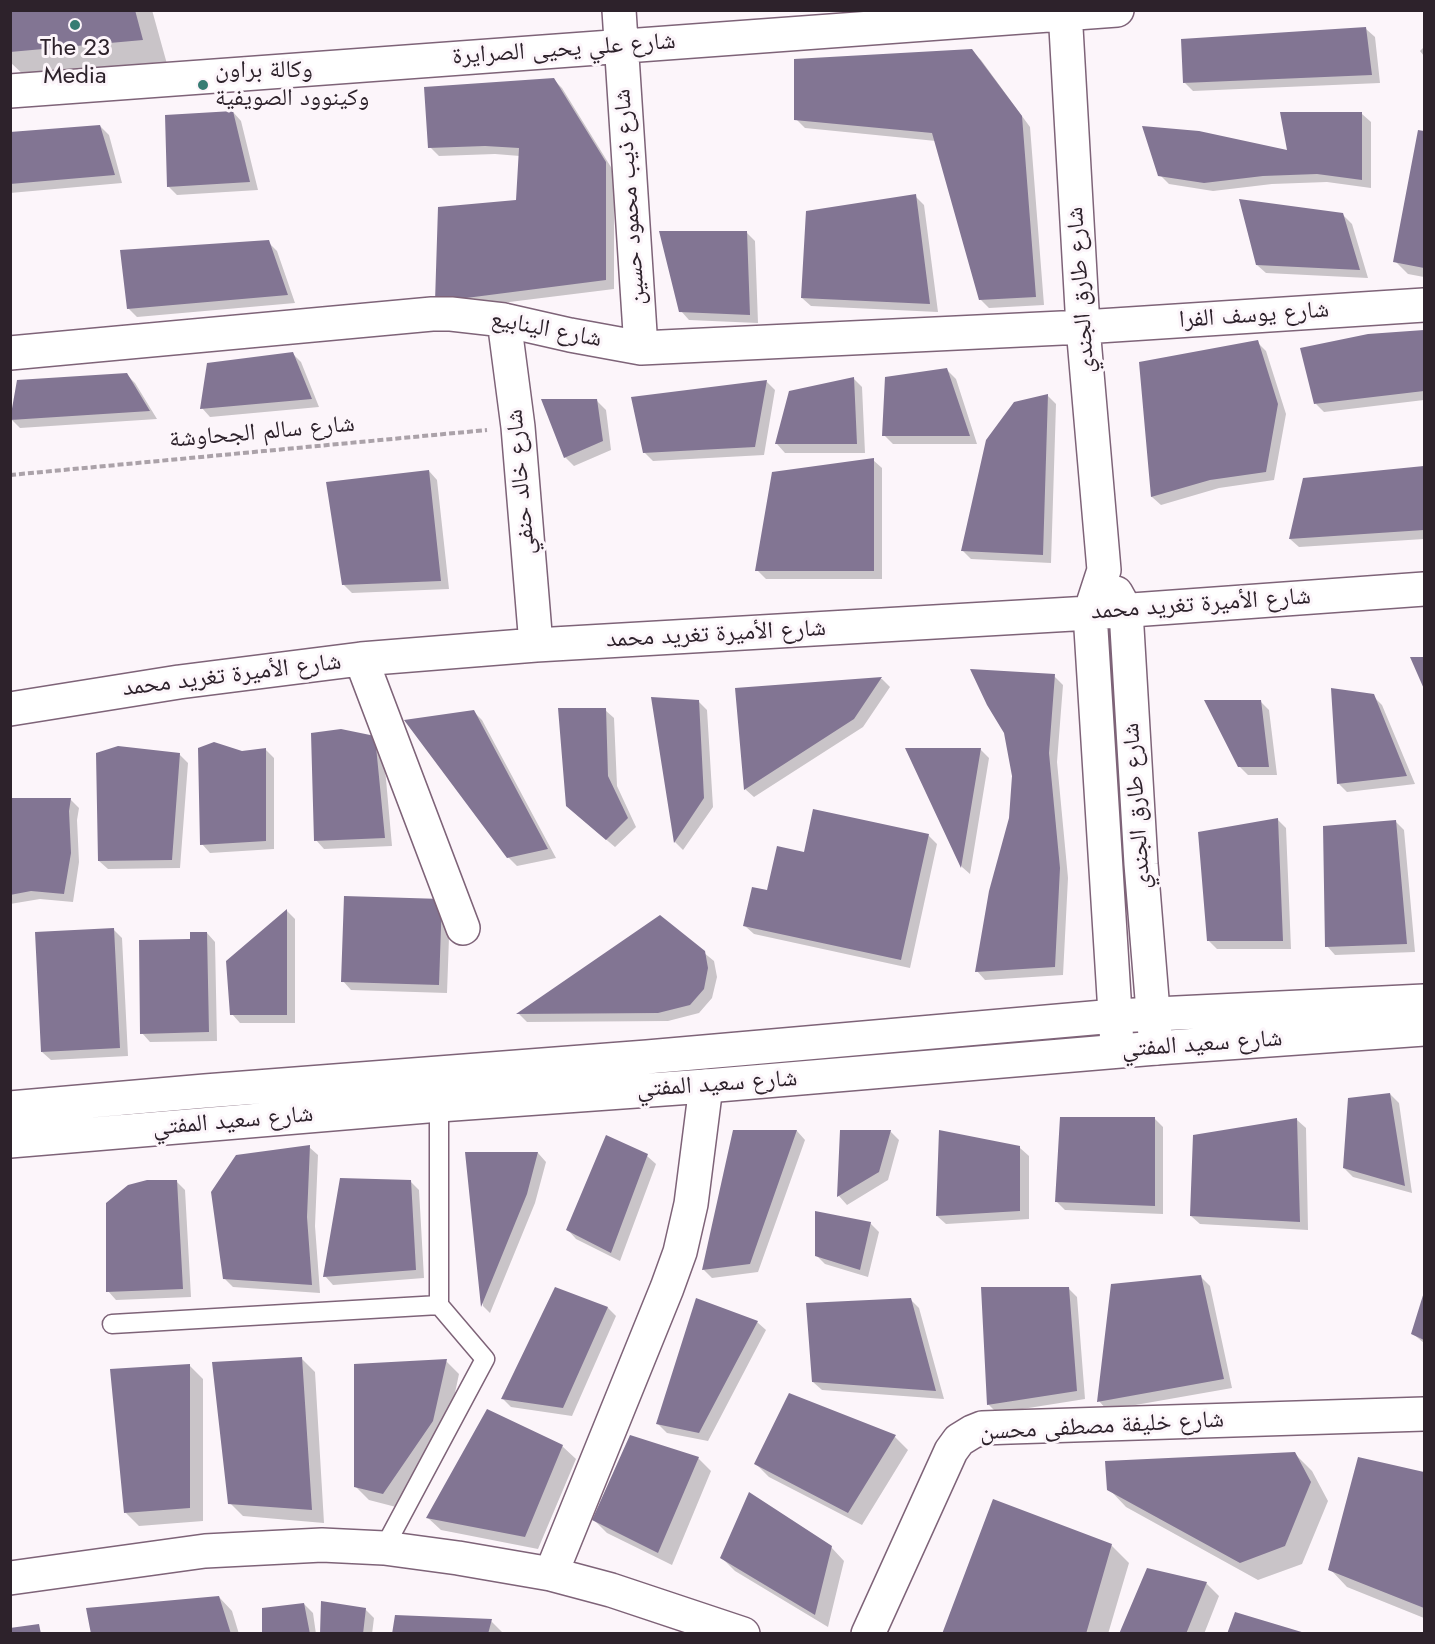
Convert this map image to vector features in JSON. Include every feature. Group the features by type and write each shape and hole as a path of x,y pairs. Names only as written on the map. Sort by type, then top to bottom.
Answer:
{"street":[{"name":"شارع ذيب محمود حسين","path":"619,10 641,348"},
{"name":"شارع علي يحيى الصرايرة","path":"10,91 1086,12"},
{"name":"شارع طارق الجندي","path":"1086,12 1083,327 1104,570 1090,613 1117,1052"},
{"name":"شارع يوسف الفرا","path":"1083,327 1425,305"},
{"name":"شارع الينابيع","path":"10,353 432,314 504,320 641,348 1083,327"},
{"name":"شارع خالد حنفي","path":"504,320 518,427 536,645"},
{"name":"شارع طارق الجندي","path":"1104,570 1126,610 1141,864 1156,1048"},
{"name":"شارع الأميرة تغريد محمد","path":"10,709 179,682 361,659 536,645 1090,613 1425,589"},
{"path":"361,659 463,928"},
{"path":"1106,866 1141,864"},
{"name":"شارع سعيد المفتي","path":"10,1108 647,1057 1115,1016 1425,1001"},
{"name":"شارع سعيد المفتي","path":"10,1141 1156,1048 1425,1029"},
{"path":"550,1574 680,1252 696,1170 706,1086"},
{"name":"شارع خليفة مصطفى محسن","path":"868,1634 951,1451 959,1440 982,1428 1425,1414"},
{"path":"10,1578 216,1550 322,1545 384,1548 550,1574 611,1590 661,1621 743,1634"}],"lane":[{"path":"384,1548 484,1359 440,1305 440,1105"},
{"path":"112,1324 440,1305"}],"path":[{"name":"شارع سالم الجحاوشة","path":"10,475 518,427"}],"building":[{"name":"The 23 Media","path":"10,10 135,10 143,40 10,52"},
{"path":"1366,27 1372,75 1183,83 1181,39"},
{"path":"972,49 1022,116 1036,297 979,300 932,133 794,120 794,59"},
{"path":"554,78 606,162 606,280 435,302 438,207 516,200 519,148 485,146 428,148 424,87"},
{"path":"233,111 250,182 167,187 165,115"},
{"path":"1280,112 1362,112 1362,180 1317,174 1263,176 1204,183 1158,176 1142,126 1199,131 1287,150"},
{"path":"100,125 115,175 10,184 10,132"},
{"path":"1418,130 1424,131 1424,268 1393,262"},
{"path":"916,194 930,304 801,298 806,211"},
{"path":"1239,199 1343,213 1360,270 1256,265"},
{"path":"659,231 747,231 750,315 679,312"},
{"path":"269,240 288,295 127,309 120,250"},
{"path":"1424,330 1424,391 1314,404 1300,348 1368,334"},
{"path":"1258,340 1278,404 1266,472 1210,480 1151,497 1139,362"},
{"path":"293,352 312,399 200,409 207,363"},
{"path":"947,368 970,436 882,436 885,377"},
{"path":"127,373 150,411 10,420 17,380"},
{"path":"854,377 857,444 775,444 789,391"},
{"path":"767,380 755,447 643,453 631,397"},
{"path":"1048,394 1043,555 961,551 986,440 1014,402"},
{"path":"541,399 597,399 603,441 564,458"},
{"path":"874,458 874,571 755,571 772,472"},
{"path":"1424,466 1424,530 1289,539 1303,478"},
{"path":"429,470 441,581 342,585 326,482"},
{"path":"1410,657 1424,657 1424,689"},
{"path":"970,669 1055,674 1049,753 1060,868 1055,967 975,972 989,891 1009,818 1012,776 1004,733 987,705"},
{"path":"882,677 854,719 744,790 735,688"},
{"path":"1331,688 1374,694 1407,776 1337,784"},
{"path":"651,697 699,700 704,798 674,843"},
{"path":"1204,700 1261,700 1269,767 1238,767"},
{"path":"558,708 606,708 608,776 628,818 606,840 566,806"},
{"path":"474,710 548,849 507,858 404,720"},
{"path":"341,729 375,736 385,838 314,841 311,733"},
{"path":"214,742 242,751 266,748 266,841 200,845 198,748"},
{"path":"118,746 180,753 172,860 98,861 96,753"},
{"path":"905,748 981,748 961,868"},
{"path":"10,798 71,798 69,811 71,853 64,894 31,891 10,895"},
{"path":"813,809 929,834 901,960 743,926 752,887 767,890 777,846 804,852"},
{"path":"1278,818 1283,941 1207,941 1198,832"},
{"path":"1396,820 1407,944 1325,947 1323,826"},
{"path":"344,896 442,899 439,985 341,982"},
{"path":"287,909 287,1015 230,1015 226,961"},
{"path":"660,915 705,951 708,968 704,989 690,1005 658,1013 516,1014"},
{"path":"114,928 120,1048 41,1052 35,932"},
{"path":"190,932 207,932 209,1032 140,1034 139,940 190,939"},
{"path":"1390,1093 1405,1186 1343,1168 1348,1098"},
{"path":"1060,1117 1155,1117 1155,1206 1055,1202"},
{"path":"1297,1118 1300,1222 1190,1216 1193,1135"},
{"path":"733,1130 797,1130 750,1264 702,1270"},
{"path":"840,1130 891,1130 879,1172 837,1197"},
{"path":"939,1130 1020,1146 1020,1211 936,1216"},
{"path":"606,1135 648,1154 611,1253 566,1230"},
{"path":"310,1145 307,1217 312,1285 223,1279 211,1192 236,1155"},
{"path":"465,1152 538,1152 527,1194 481,1307"},
{"path":"340,1178 411,1180 416,1270 323,1277"},
{"path":"147,1180 177,1180 183,1289 106,1292 106,1203 128,1185"},
{"path":"815,1211 871,1222 860,1270 815,1256"},
{"path":"1201,1275 1224,1379 1097,1402 1111,1284"},
{"path":"555,1287 608,1307 563,1408 501,1399"},
{"path":"981,1287 1069,1287 1077,1391 987,1405"},
{"path":"1424,1292 1424,1340 1411,1334"},
{"path":"696,1298 758,1321 699,1433 656,1424"},
{"path":"911,1298 936,1391 812,1382 806,1303"},
{"path":"302,1357 312,1510 228,1504 212,1362"},
{"path":"447,1359 433,1421 383,1494 354,1487 354,1364"},
{"path":"190,1364 190,1508 124,1513 110,1369"},
{"path":"789,1393 896,1435 848,1513 754,1464"},
{"path":"487,1409 563,1445 525,1537 426,1518"},
{"path":"630,1435 699,1457 658,1553 592,1520"},
{"path":"1295,1452 1311,1482 1285,1546 1240,1563 1107,1490 1105,1461"},
{"path":"1358,1457 1424,1472 1424,1608 1328,1570"},
{"path":"749,1492 832,1546 815,1615 720,1558"},
{"path":"993,1499 1112,1544 1086,1634 942,1634"},
{"path":"1147,1568 1207,1582 1186,1634 1119,1634"},
{"path":"219,1596 231,1634 91,1634 86,1608"},
{"path":"321,1601 366,1608 363,1634 320,1634"},
{"path":"304,1603 310,1634 262,1634 262,1608"},
{"path":"1235,1612 1305,1633 1305,1634 1227,1634"},
{"path":"395,1615 492,1619 488,1634 392,1634"},
{"path":"39,1624 41,1634 10,1634 10,1628"}],"place":[{"name":"The 23 Media","path":"75,25"},
{"name":"وكالة براون وكينوود الصويفية","path":"203,85"}]}
